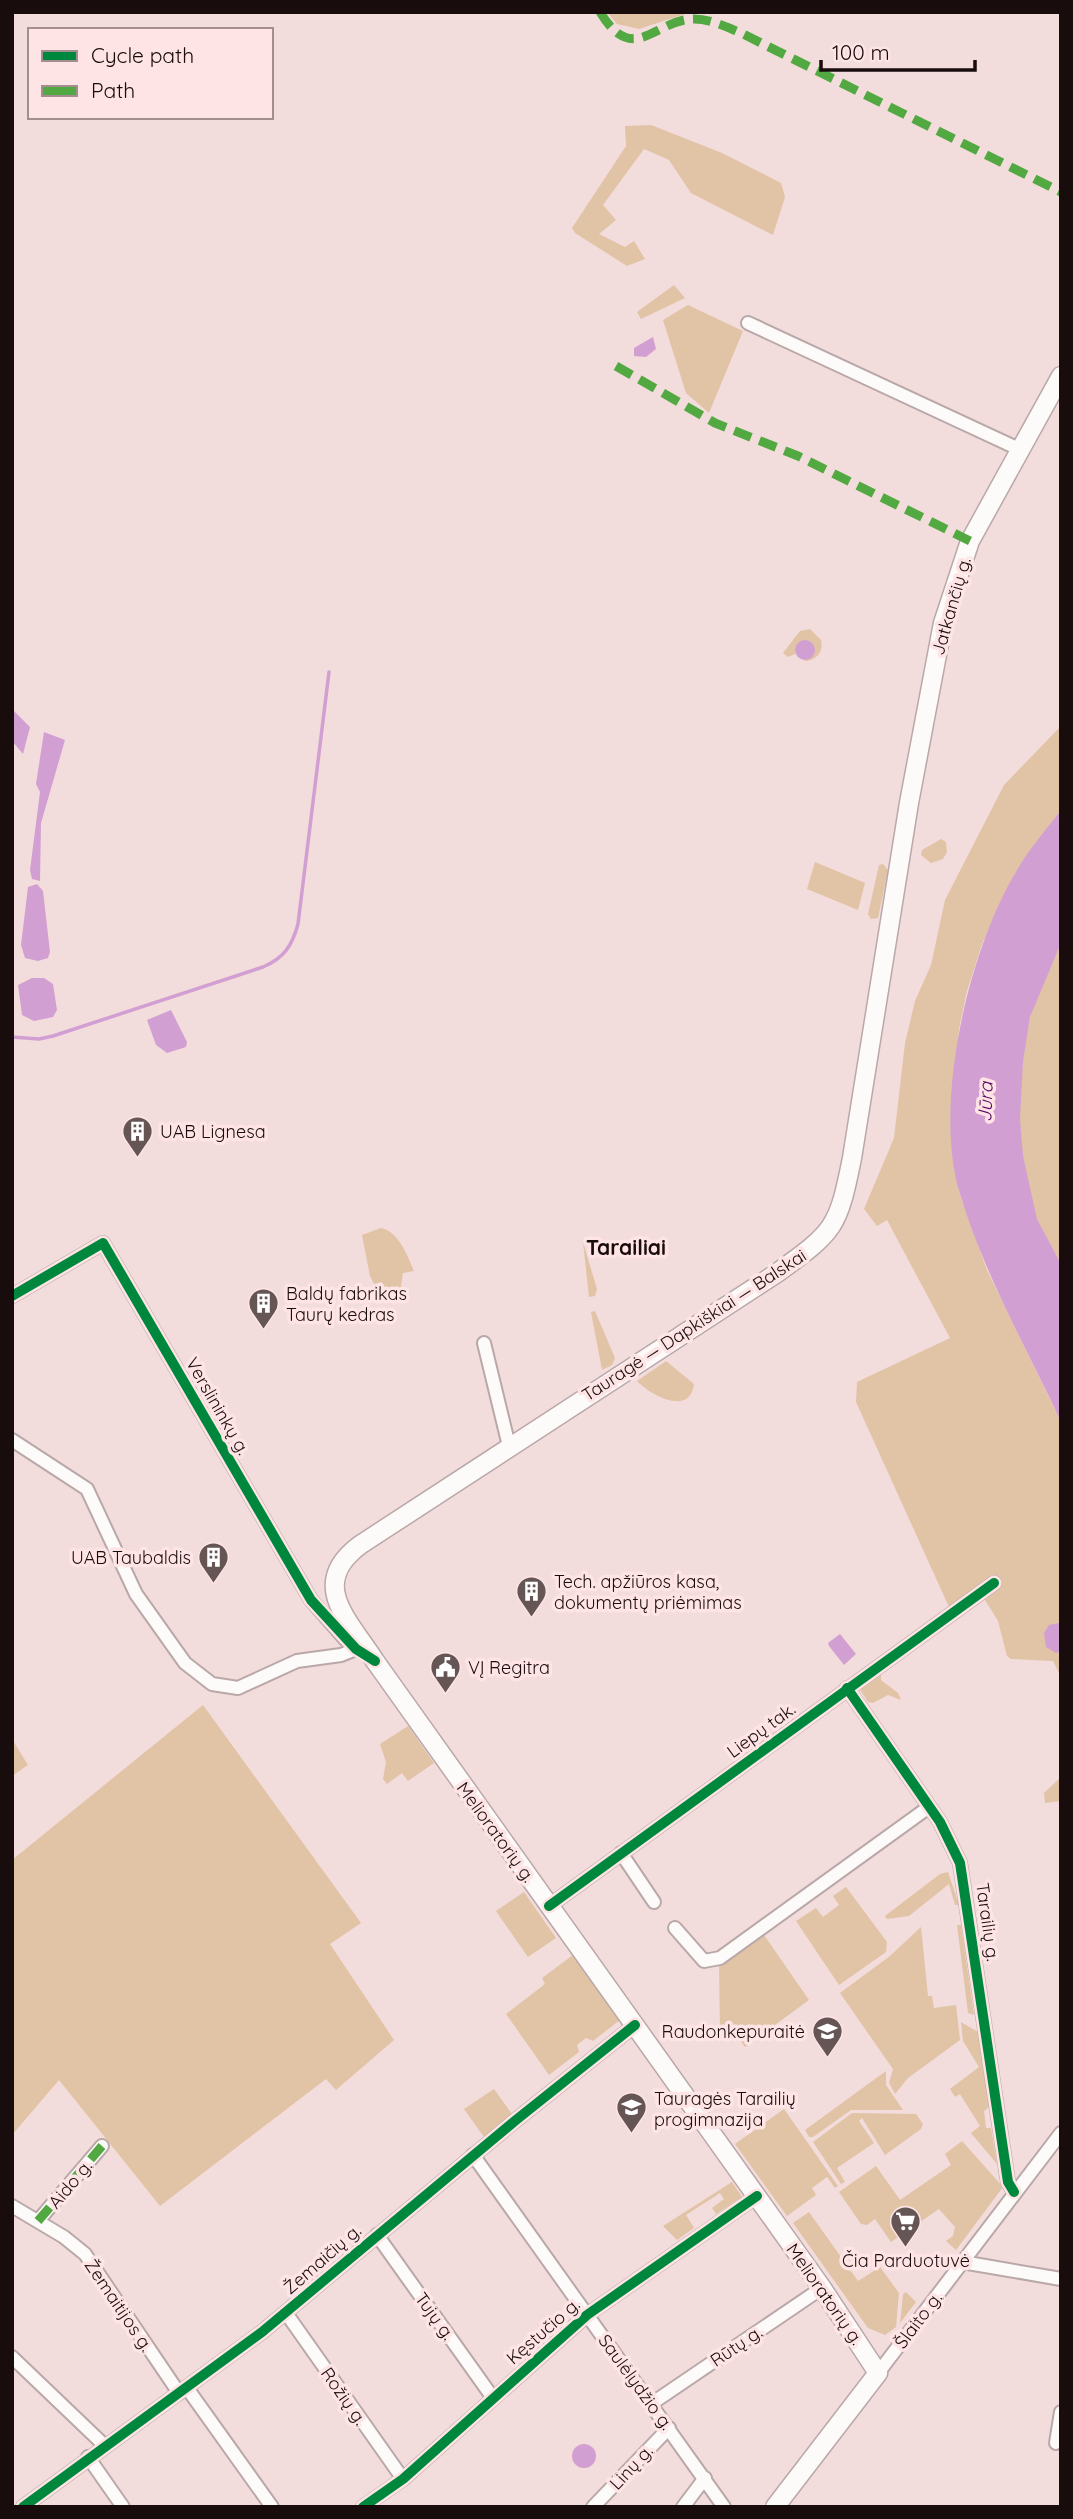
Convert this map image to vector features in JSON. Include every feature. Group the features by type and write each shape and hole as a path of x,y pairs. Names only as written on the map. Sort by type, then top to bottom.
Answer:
{"main road":[{"name":"Jatkančių g.","path":"900,856 948,603 970,541 1061,376"},
{"name":"Tauragė — Dapkiškiai — Balskai","path":"343,1559 509,1446 777,1273 829,1232 842,1207 852,1158 900,856"},
{"name":"Melioratorių g.","path":"343,1559 335,1573 336,1595 375,1661 757,2196 878,2372"},
{"name":"Šlaito g.","path":"775,2507 878,2372"}],"street":[{"path":"748,323 1019,449"},
{"name":"Verslininkų g.","path":"12,1296 103,1243 288,1564 327,1620 356,1649 375,1661"},
{"path":"484,1343 509,1446"},
{"path":"12,1440 87,1489 136,1594 186,1663 212,1684 238,1688 297,1661 341,1655 356,1649"},
{"name":"Liepų tak.","path":"549,1906 994,1583"},
{"name":"Tarailių g.","path":"847,1688 954,1846 965,1880 1008,2182 1014,2192"},
{"path":"675,1928 704,1961 720,1958 929,1807"},
{"path":"621,1853 654,1902"},
{"name":"Žemaičių g.","path":"23,2507 286,2313 473,2155 635,2025"},
{"name":"Šlaito g.","path":"878,2372 1061,2133"},
{"name":"Aido g.","path":"38,2221 102,2146"},
{"name":"Saulėlydžio g.","path":"473,2155 724,2507"},
{"name":"Kęstučio g.","path":"363,2507 402,2479 587,2315 757,2196"},
{"name":"Žemaitijos g.","path":"12,2206 85,2254 272,2507"},
{"name":"Tujų g.","path":"377,2235 493,2398"},
{"path":"962,2262 1061,2279"},
{"name":"Rūtų g.","path":"651,2404 822,2288"},
{"name":"Rožių g.","path":"286,2313 402,2479"},
{"path":"12,2357 104,2445"},
{"path":"1056,2443 1061,2412"},
{"name":"Linų g.","path":"593,2507 669,2428"},
{"path":"88,2457 122,2507"},
{"path":"682,2507 705,2478"}],"shaded area":[{"path":"607,12 691,12 639,29 617,24"},
{"path":"651,125 722,153 781,183 785,197 773,235 691,193 669,160 644,149 603,205 616,220 599,234 625,247 634,241 645,259 627,266 575,233 572,228 626,146 625,126"},
{"path":"674,285 685,298 641,319 637,312"},
{"path":"688,305 743,331 709,413 686,393 663,320"},
{"path":"810,629 821,640 820,652 815,658 804,661 811,656 795,650 795,654 788,657 783,653 800,631"},
{"path":"1061,726 1061,810 1016,872 982,944 967,991 959,1029 952,1105 959,1192 987,1270 1061,1422 1061,1677 1053,1661 1011,1659 1007,1656 998,1621 977,1587 949,1607 856,1402 857,1382 950,1338 887,1220 877,1226 864,1209 894,1138 905,1043 915,1001 931,965 945,900 1004,785"},
{"path":"941,839 946,842 947,852 943,859 931,863 921,855 922,850"},
{"path":"815,862 865,883 858,910 807,889"},
{"path":"883,864 888,870 878,918 871,919 868,914 879,865"},
{"path":"1061,943 1061,1264 1038,1221 1030,1199 1021,1148 1020,1093 1030,1018"},
{"path":"381,1228 398,1239 414,1271 403,1273 401,1285 404,1291 401,1296 382,1300 370,1276 362,1235"},
{"path":"583,1242 597,1289 595,1296 589,1297"},
{"path":"595,1311 615,1358 612,1365 602,1370 591,1312"},
{"path":"666,1361 694,1384 691,1394 685,1399 678,1401 660,1397 637,1381"},
{"path":"881,1672 881,1680 898,1693 901,1700 888,1695 873,1703 868,1702 859,1688"},
{"path":"203,1705 361,1923 330,1944 394,2040 336,2090 326,2079 160,2206 59,2080 12,2135 12,1860"},
{"path":"408,1726 434,1763 408,1781 402,1773 387,1784 383,1779 386,1762 380,1744"},
{"path":"12,1739 28,1765 12,1776"},
{"path":"1061,1777 1061,1801 1045,1803 1044,1793"},
{"path":"948,1872 959,1905 955,1905 949,1884 909,1916 887,1919 885,1916 940,1874"},
{"path":"846,1887 887,1942 886,1952 839,1985 796,1921 816,1908 823,1917 839,1905 833,1896"},
{"path":"524,1892 556,1938 528,1957 496,1911"},
{"path":"957,1925 961,1925 974,2015 968,2013"},
{"path":"921,1927 928,1996 932,1996 934,2008 956,2005 960,2040 908,2078 895,2094 889,2083 893,2069 840,1993 890,1956"},
{"path":"762,1932 809,2000 745,2047 730,2025 720,2031 719,1962"},
{"path":"573,1955 620,2020 593,2041 586,2038 577,2045 579,2052 549,2075 506,2014 545,1984 542,1978"},
{"path":"961,2022 978,2032 989,2107 984,2111 986,2128 991,2128 997,2164 971,2133 980,2126 960,2094 955,2097 950,2089 979,2067 963,2041"},
{"path":"886,2071 886,2085 903,2110 851,2110 813,2137 809,2137 805,2130"},
{"path":"494,2089 512,2114 484,2137 464,2109"},
{"path":"784,2109 838,2186 835,2188 827,2177 812,2188 816,2195 787,2216 735,2144"},
{"path":"852,2113 916,2114 923,2124 921,2129 885,2155 862,2118 859,2121 874,2143 837,2168 845,2182 841,2184 813,2142"},
{"path":"962,2141 1003,2187 956,2250 946,2241 953,2236 955,2227 939,2209 891,2242 875,2219 867,2225 861,2224 839,2192 876,2166 900,2200 951,2165 945,2154"},
{"path":"732,2182 742,2197 716,2214 712,2208 724,2199 720,2193 686,2215 694,2228 677,2240 663,2226"},
{"path":"809,2212 858,2281 880,2267 899,2293 896,2327 885,2335 868,2328 793,2223"},
{"path":"906,2292 916,2302 900,2323 903,2294"}],"water":[{"path":"653,337 656,349 646,357 634,356 634,348"},
{"path":"805,640 812,643 815,650 812,657 805,660 798,657 795,650 798,643"},
{"path":"12,709 30,727 23,754 12,741"},
{"path":"44,732 65,740 41,823 40,881 32,879 30,870 40,792 36,784"},
{"name":"Jūra","path":"1061,810 1061,943 1030,1017 1023,1061 1020,1119 1023,1156 1037,1219 1061,1264 1061,1422 993,1282 970,1224 952,1157 950,1117 960,1028 984,941 1017,870"},
{"path":"37,884 43,891 50,952 48,958 38,961 25,958 21,945 28,887"},
{"path":"32,978 44,978 53,984 57,1010 53,1017 34,1021 22,1015 18,985"},
{"path":"171,1010 187,1042 186,1047 167,1053 156,1045 147,1020"},
{"path":"1059,1623 1061,1651 1056,1653 1046,1647 1044,1633 1049,1625"},
{"path":"840,1634 856,1654 844,1665 828,1643"},
{"path":"584,2444 595,2451 596,2456 589,2467 584,2468 573,2461 572,2456 579,2445"}],"waterway":[{"path":"12,1037 39,1039 53,1036 263,967 286,950 298,924 329,672"}],"marked path":[{"path":"600,12 612,28 633,39 691,19 722,25 1061,192"},
{"path":"616,366 715,423 798,456 970,541"},
{"path":"38,2221 102,2146"}],"cycle path":[{"path":"12,1296 103,1243 311,1600 356,1649 375,1661"},
{"path":"549,1906 994,1583"},
{"path":"847,1688 940,1822 960,1863 1008,2182 1014,2192"},
{"path":"23,2507 262,2332 516,2120 635,2025"},
{"path":"363,2507 403,2479 587,2315 757,2196"}],"place":[{"name":"UAB Lignesa","path":"137,1158"},
{"name":"Baldų fabrikas Taurų kedras","path":"263,1330"},
{"name":"UAB Taubaldis","path":"214,1584"},
{"name":"Tech. apžiūros kasa, dokumentų priėmimas","path":"531,1618"},
{"name":"VĮ Regitra","path":"445,1694"},
{"name":"Raudonkepuraitė","path":"828,2058"},
{"name":"Tauragės Tarailių progimnazija","path":"631,2135"},
{"name":"Čia Parduotuvė","path":"906,2249"}],"district":[{"name":"Tarailiai","path":"626,1247"}]}
